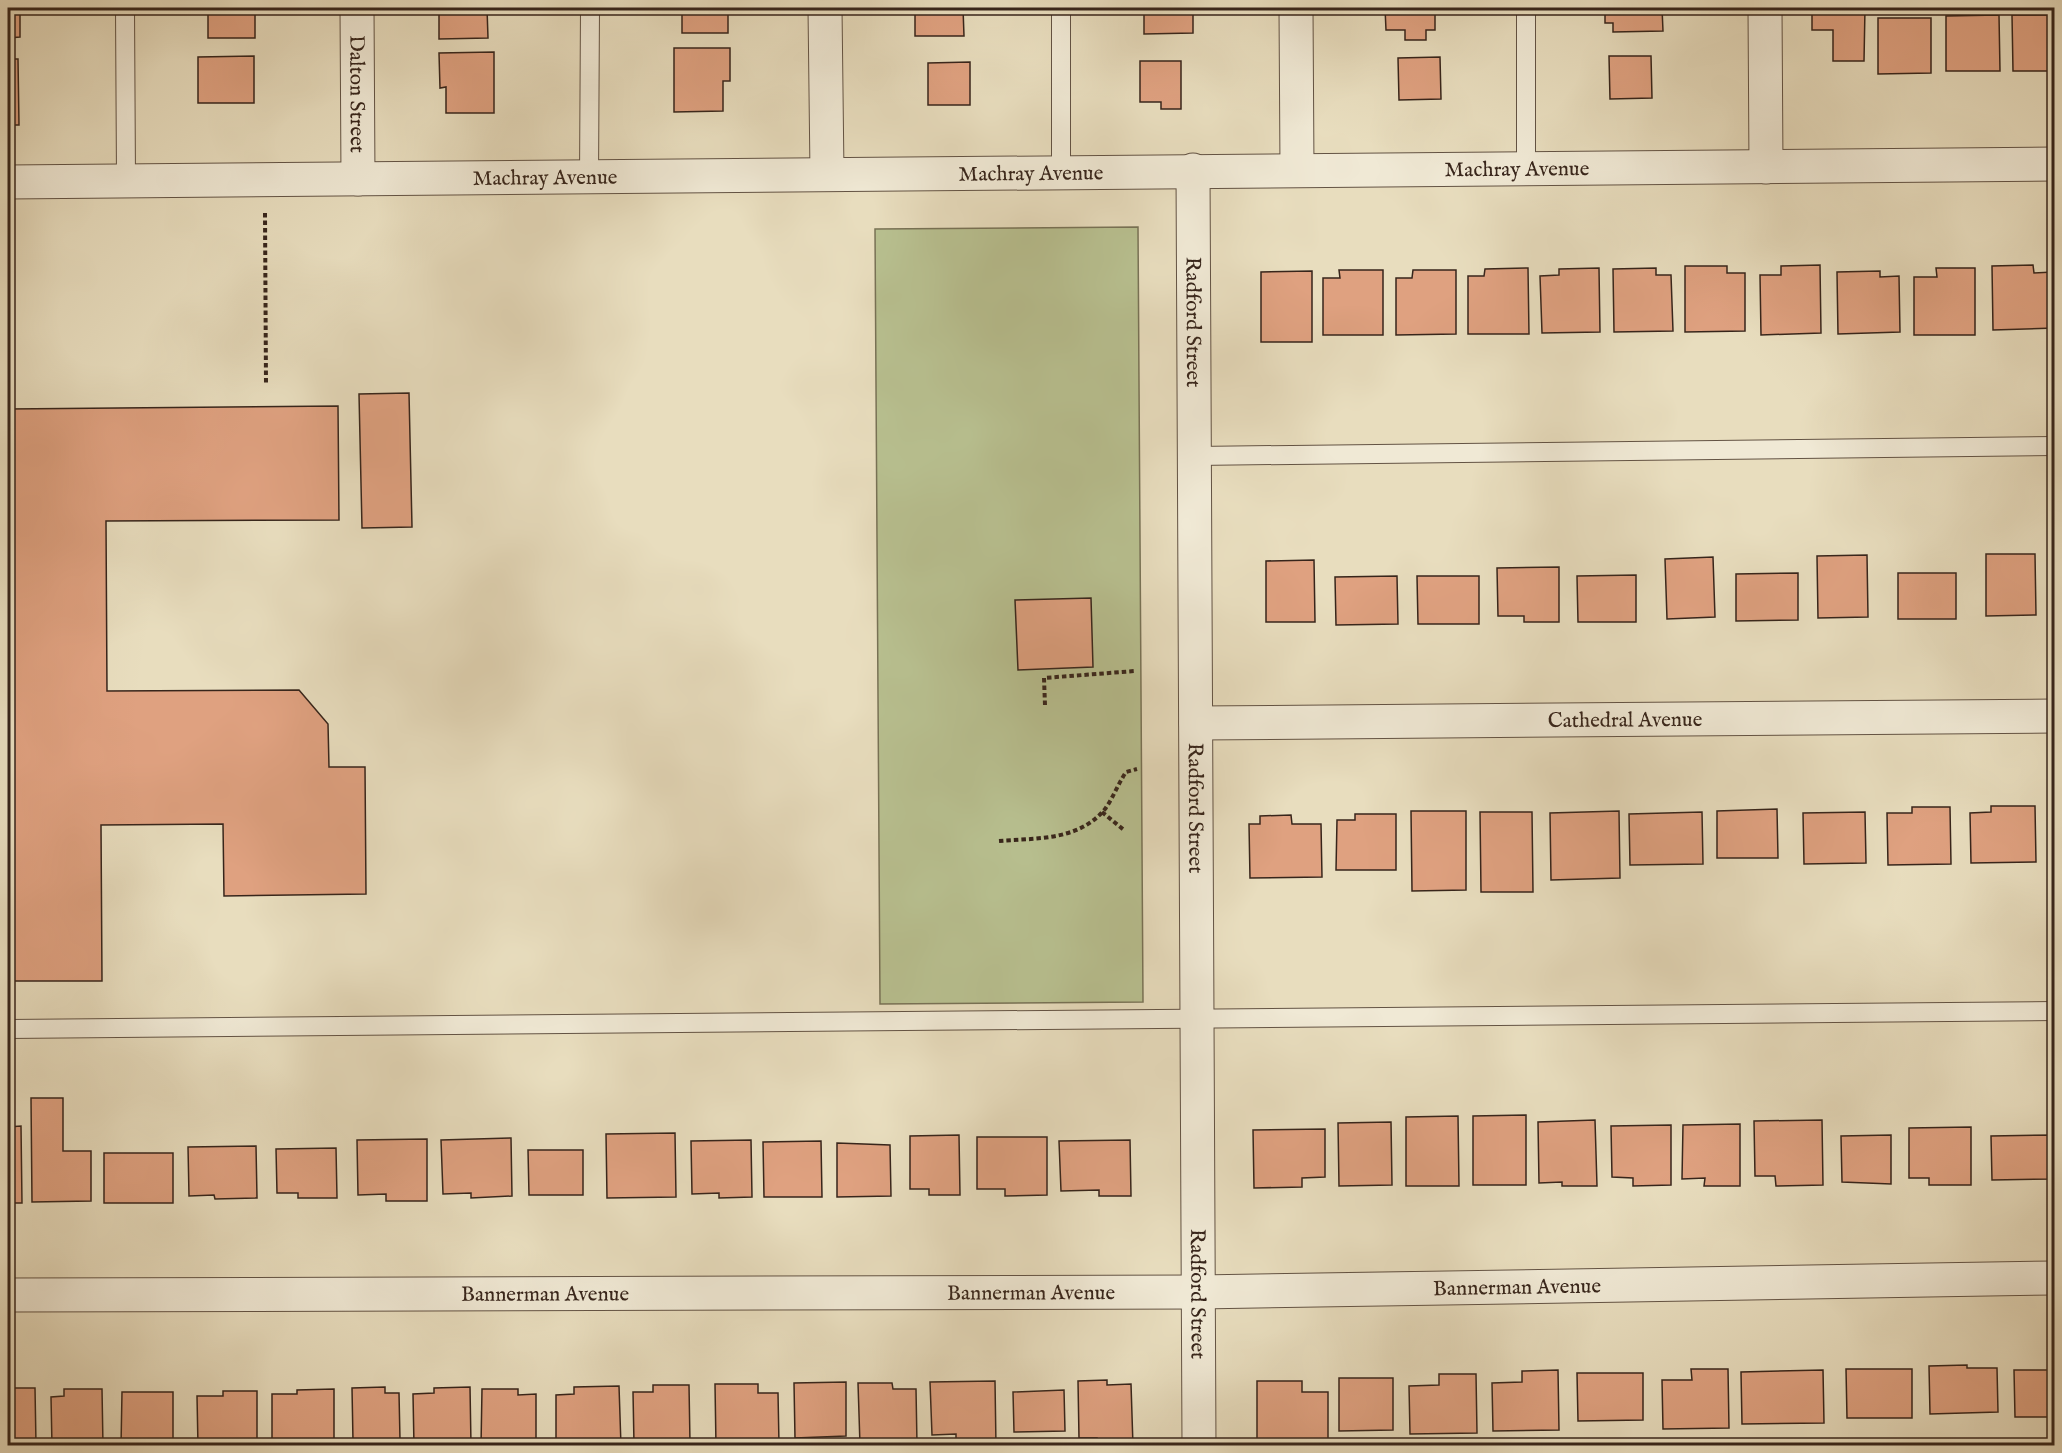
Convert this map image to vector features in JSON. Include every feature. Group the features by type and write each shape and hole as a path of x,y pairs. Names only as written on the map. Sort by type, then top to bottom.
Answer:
{"street":[{"name":"Dalton Street","path":"357,8 358,179"},
{"path":"825,8 826,174"},
{"path":"1296,8 1297,170"},
{"path":"1765,8 1766,167"},
{"name":"Machray Avenue","path":"8,182 2055,164"},
{"name":"Radford Street","path":"1193,170 1199,1020 1199,1446"},
{"name":"Cathedral Avenue","path":"1196,723 2055,716"},
{"name":"Bannerman Avenue","path":"8,1295 1199,1292 2055,1278"}],"lane":[{"path":"125,8 126,180"},
{"path":"590,8 590,178"},
{"path":"1061,8 1061,171"},
{"path":"1526,8 1526,168"},
{"path":"1195,456 2055,446"},
{"path":"8,1029 2055,1011"}],"path":[{"path":"265,180 266,384"},
{"path":"1045,705 1044,678 1135,670"},
{"path":"999,841 1053,837 1090,823 1102,812 1126,772 1137,769"},
{"path":"1102,812 1124,830"}],"green space":[{"path":"1138,227 1143,1002 880,1004 875,229"}],"building":[{"path":"8,8 20,8 20,37 8,38"},
{"path":"208,8 255,8 255,38 208,38"},
{"path":"439,8 487,8 488,38 439,39"},
{"path":"682,8 731,8 731,13 728,13 728,33 682,33"},
{"path":"915,8 963,8 964,36 915,36"},
{"path":"1144,8 1193,8 1193,33 1144,34"},
{"path":"1385,8 1435,8 1435,30 1426,30 1426,40 1405,40 1405,30 1386,30"},
{"path":"1605,8 1662,8 1663,31 1613,32 1613,23 1605,23"},
{"path":"1812,8 1865,8 1864,61 1833,61 1833,30 1812,30"},
{"path":"1999,15 2000,71 1946,71 1946,16"},
{"path":"2012,15 2054,15 2054,71 2013,71"},
{"path":"1878,18 1931,18 1931,73 1878,74"},
{"path":"674,48 730,48 730,81 723,81 723,111 674,112"},
{"path":"494,52 494,113 446,113 446,87 440,88 439,53"},
{"path":"254,56 254,103 198,103 198,57"},
{"path":"1609,56 1651,56 1652,98 1610,99"},
{"path":"1440,57 1441,99 1399,100 1398,58"},
{"path":"8,59 18,59 19,125 8,125"},
{"path":"1140,61 1181,61 1181,109 1161,109 1161,102 1140,102"},
{"path":"970,62 970,105 928,105 928,63"},
{"path":"1820,265 1821,333 1761,335 1760,275 1781,275 1781,266"},
{"path":"2033,265 2034,273 2053,272 2054,328 1993,330 1992,266"},
{"path":"1685,266 1727,266 1727,273 1745,273 1745,331 1685,332"},
{"path":"1528,268 1529,334 1468,334 1468,276 1484,276 1485,269"},
{"path":"1599,268 1600,332 1542,333 1540,276 1559,275 1559,269"},
{"path":"1656,268 1656,275 1671,275 1673,331 1614,332 1613,269"},
{"path":"1936,268 1975,268 1975,335 1914,335 1914,277 1937,277"},
{"path":"1339,270 1383,270 1383,335 1323,335 1323,278 1340,278"},
{"path":"1413,270 1456,270 1456,334 1396,335 1396,278 1412,278"},
{"path":"1312,271 1312,342 1261,342 1261,272"},
{"path":"1880,271 1880,277 1899,276 1900,332 1838,334 1837,272"},
{"path":"409,393 412,527 362,528 359,394"},
{"path":"338,406 339,520 106,521 107,691 299,690 328,724 329,767 365,767 366,894 224,896 223,824 101,825 102,981 8,981 8,409"},
{"path":"1986,554 2035,554 2036,615 1986,616"},
{"path":"1867,555 1868,617 1818,618 1817,556"},
{"path":"1713,557 1715,617 1667,619 1665,559"},
{"path":"1314,560 1315,622 1266,622 1266,561"},
{"path":"1559,567 1559,622 1524,622 1524,616 1498,616 1497,568"},
{"path":"1798,573 1798,620 1736,621 1736,574"},
{"path":"1898,573 1956,573 1956,619 1898,619"},
{"path":"1636,575 1636,622 1578,622 1577,576"},
{"path":"1397,576 1398,624 1336,625 1335,577"},
{"path":"1417,576 1479,576 1479,624 1418,624"},
{"path":"1091,598 1093,667 1018,670 1015,600"},
{"path":"1991,806 2035,806 2036,862 1971,863 1970,813 1991,812"},
{"path":"1912,807 1950,807 1951,864 1888,865 1887,813 1912,813"},
{"path":"1777,809 1778,858 1717,858 1717,811"},
{"path":"1411,811 1466,811 1466,890 1412,891"},
{"path":"1619,811 1620,878 1551,880 1550,813"},
{"path":"2052,811 2054,811 2054,866 2052,866"},
{"path":"1480,812 1532,812 1533,892 1481,892"},
{"path":"1702,812 1703,864 1630,865 1629,814"},
{"path":"1865,812 1866,863 1804,864 1803,813"},
{"path":"1355,814 1396,814 1396,870 1336,870 1337,820 1355,820"},
{"path":"1291,815 1292,824 1321,824 1322,877 1250,878 1249,824 1260,824 1260,816"},
{"path":"31,1098 63,1098 63,1151 91,1151 91,1201 32,1202"},
{"path":"1526,1115 1526,1185 1473,1185 1473,1116"},
{"path":"1458,1116 1459,1186 1406,1186 1406,1117"},
{"path":"1595,1120 1597,1186 1562,1186 1562,1182 1539,1183 1538,1122"},
{"path":"1822,1120 1823,1185 1776,1186 1775,1176 1755,1176 1754,1121"},
{"path":"1391,1122 1392,1185 1339,1186 1338,1123"},
{"path":"1740,1124 1740,1186 1704,1186 1705,1178 1682,1179 1683,1125"},
{"path":"1671,1125 1671,1185 1633,1186 1633,1178 1612,1177 1611,1126"},
{"path":"21,1126 22,1203 8,1203 8,1127"},
{"path":"1971,1127 1971,1185 1929,1185 1929,1178 1909,1178 1909,1128"},
{"path":"1325,1129 1325,1177 1302,1178 1302,1187 1254,1188 1253,1130"},
{"path":"675,1133 676,1197 607,1198 606,1134"},
{"path":"959,1135 960,1195 929,1195 929,1189 910,1189 910,1136"},
{"path":"1891,1135 1891,1184 1842,1182 1841,1136"},
{"path":"2054,1135 2054,1179 1992,1180 1991,1136"},
{"path":"977,1137 1047,1137 1047,1195 1005,1196 1005,1189 977,1189"},
{"path":"511,1138 512,1196 471,1198 471,1193 443,1194 441,1140"},
{"path":"427,1139 427,1201 386,1201 386,1194 358,1195 357,1140"},
{"path":"751,1140 752,1197 719,1198 719,1193 692,1194 691,1141"},
{"path":"1130,1140 1131,1196 1099,1196 1099,1190 1061,1191 1059,1141"},
{"path":"821,1141 822,1197 764,1197 763,1142"},
{"path":"837,1143 890,1145 891,1196 837,1197"},
{"path":"256,1146 257,1198 215,1199 214,1195 189,1196 188,1147"},
{"path":"336,1148 337,1198 298,1198 298,1193 277,1193 276,1149"},
{"path":"528,1150 583,1150 583,1195 529,1195"},
{"path":"104,1153 173,1153 173,1203 104,1203"},
{"path":"1967,1365 1967,1368 1997,1368 1998,1412 1930,1414 1929,1366"},
{"path":"2049,1366 2054,1366 2054,1417 2015,1417 2014,1370 2049,1370"},
{"path":"1691,1369 1728,1369 1729,1428 1663,1429 1662,1380 1692,1380"},
{"path":"1846,1369 1912,1369 1912,1418 1847,1418"},
{"path":"1558,1370 1559,1430 1493,1431 1492,1383 1522,1382 1522,1371"},
{"path":"1823,1370 1824,1423 1742,1424 1741,1372"},
{"path":"1577,1373 1643,1373 1643,1420 1578,1421"},
{"path":"1439,1374 1476,1374 1477,1433 1410,1434 1409,1386 1439,1385"},
{"path":"1339,1378 1393,1378 1393,1430 1339,1431"},
{"path":"1107,1380 1107,1385 1131,1384 1133,1446 1097,1446 1097,1438 1079,1438 1078,1381"},
{"path":"995,1381 996,1446 956,1446 956,1434 932,1435 930,1382"},
{"path":"1257,1381 1302,1381 1302,1392 1328,1392 1328,1446 1257,1446"},
{"path":"846,1382 846,1436 795,1438 794,1383"},
{"path":"858,1383 892,1383 893,1389 916,1389 917,1444 860,1445"},
{"path":"715,1384 758,1384 758,1393 778,1393 779,1444 716,1446"},
{"path":"653,1385 689,1385 690,1443 634,1444 633,1392 653,1392"},
{"path":"619,1386 621,1446 556,1446 556,1395 574,1394 574,1387"},
{"path":"385,1387 385,1393 399,1393 400,1440 353,1441 352,1388"},
{"path":"470,1387 471,1445 414,1446 413,1394 434,1393 434,1388"},
{"path":"8,1388 35,1388 36,1444 8,1445"},
{"path":"64,1389 102,1389 103,1446 52,1446 51,1397 64,1396"},
{"path":"334,1389 334,1446 272,1446 272,1394 297,1394 297,1390"},
{"path":"482,1389 518,1389 518,1395 536,1394 536,1446 481,1446"},
{"path":"1064,1390 1065,1431 1014,1432 1013,1392"},
{"path":"223,1391 257,1391 257,1446 198,1446 197,1396 223,1396"},
{"path":"122,1392 173,1392 173,1446 121,1446"}]}
